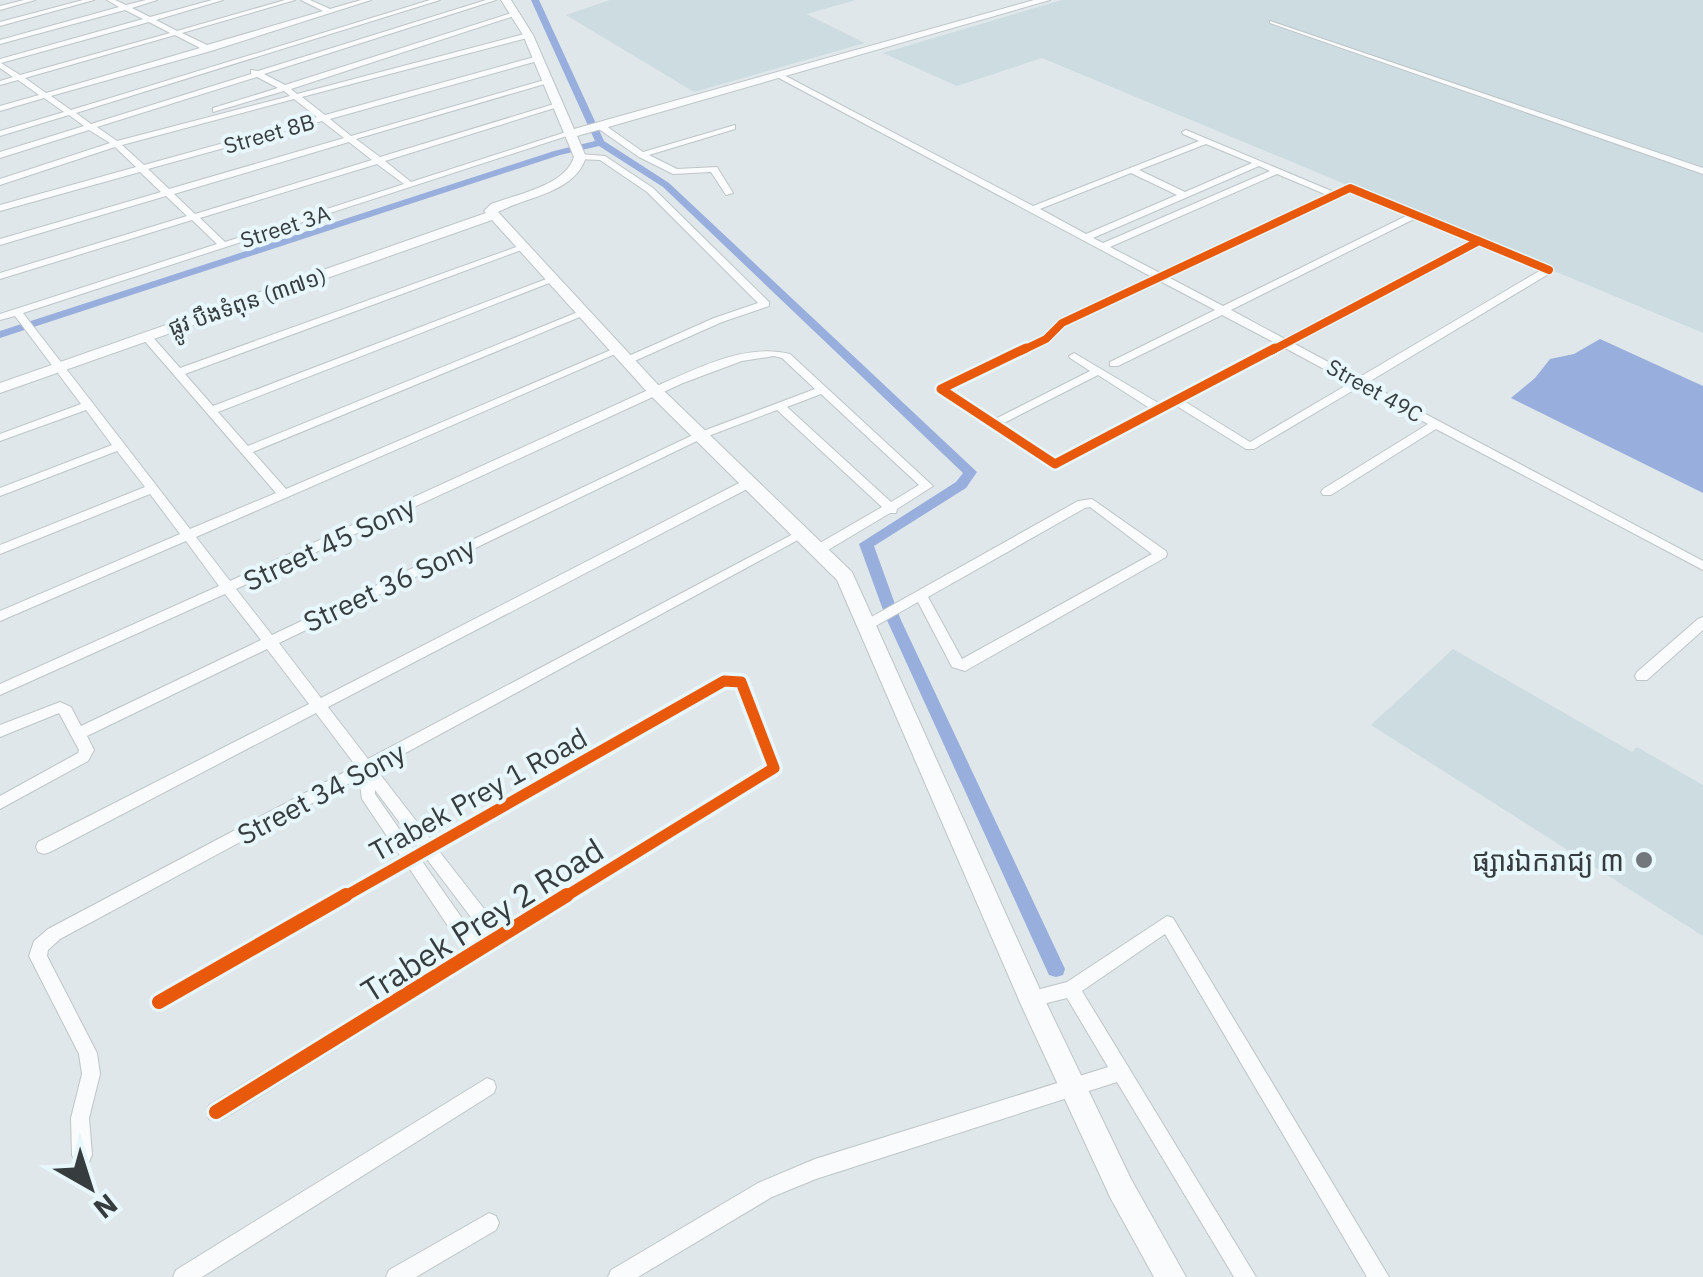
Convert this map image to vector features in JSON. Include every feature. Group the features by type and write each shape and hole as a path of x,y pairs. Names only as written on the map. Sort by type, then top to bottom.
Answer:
{"street":[{"path":"0,8 32,0"},
{"path":"0,24 91,0"},
{"path":"110,0 285,88 410,185"},
{"path":"0,42 154,0"},
{"path":"0,63 220,0"},
{"path":"0,83 292,0"},
{"path":"304,0 412,47"},
{"path":"0,109 368,0"},
{"path":"0,134 437,0"},
{"path":"0,155 493,0"},
{"path":"0,616 621,356 765,304 650,190 602,158 575,147 528,35 506,0"},
{"path":"575,147 594,126 1045,0"},
{"path":"0,182 515,14"},
{"path":"1272,22 1703,170"},
{"path":"116,144 528,35"},
{"name":"Street 8B","path":"0,208 538,58"},
{"path":"0,63 116,144 224,246"},
{"name":"Street 49C","path":"780,75 1703,566"},
{"path":"0,242 545,80"},
{"path":"0,276 556,106"},
{"path":"594,126 676,172 714,169 729,193"},
{"path":"642,155 732,127"},
{"path":"1186,132 1334,195"},
{"path":"1033,209 1206,140"},
{"name":"Street 3A","path":"0,318 19,315 410,185 575,147"},
{"name":"ផ្លូវ បឹងទំពុន (៣៧១)","path":"0,388 494,215 491,211 496,207 570,175 575,147"},
{"path":"1087,237 1259,163"},
{"path":"1131,170 1185,195 1209,200"},
{"path":"1104,246 1277,171"},
{"path":"1176,402 1250,447 1549,270 1416,214 1350,188 1062,323 1046,339 942,388 1056,464 1480,241"},
{"path":"1185,195 1196,206"},
{"path":"1114,364 1416,214"},
{"path":"494,215 655,391 845,576 873,622 1030,1000 1121,1189 1171,1277"},
{"path":"177,373 522,248"},
{"path":"210,410 552,280"},
{"path":"245,451 582,314"},
{"path":"19,315 498,940"},
{"path":"146,336 284,494"},
{"name":"Street 45 Sony","path":"0,690 228,590 655,391 766,350 786,356 822,390"},
{"path":"1074,356 1161,410"},
{"path":"994,424 1098,371"},
{"path":"818,550 928,486 822,390"},
{"name":"Street 36 Sony","path":"79,733 699,436 822,390"},
{"path":"0,438 88,405"},
{"path":"778,405 892,510"},
{"path":"1326,492 1436,424"},
{"path":"0,492 119,446"},
{"path":"44,847 747,484"},
{"path":"0,550 152,489"},
{"path":"873,622 1082,504 1092,503 1160,554 965,666 957,663 917,598"},
{"name":"Street 34 Sony","path":"82,1155 80,1118 91,1074 88,1053 38,956 40,946 54,934 801,535"},
{"path":"1642,676 1703,622"},
{"name":"Trabek Prey 1 Road","path":"159,1002 724,681 742,682 774,768"},
{"path":"0,731 60,707 87,750 83,758 0,803"},
{"name":"Trabek Prey 2 Road","path":"216,1112 774,768"},
{"path":"366,769 367,795 476,953"},
{"path":"1030,1000 1071,989 1167,922 1380,1277"},
{"path":"1071,989 1246,1277"},
{"path":"618,1277 765,1190 815,1169 1122,1072"},
{"path":"184,1277 487,1087"},
{"path":"396,1277 488,1223"}],"shaded area":[{"path":"610,0 856,0 806,14 865,43 694,92 566,15"},
{"path":"1062,0 1703,0 1703,333 1042,58 957,86 883,53"},
{"name":"ផ្សារឯករាជ្យ ៣","path":"1453,649 1632,752 1637,747 1703,785 1703,936 1371,725"}],"water":[{"path":"1600,339 1703,386 1703,493 1511,398 1550,359 1574,354"}],"waterway":[{"path":"535,0 600,143"},
{"path":"0,335 557,153 600,143"},
{"path":"600,143 666,185 970,472 961,485 866,544 893,618 1056,969"}],"cycle path":[{"path":"1480,241 1055,464 941,389 1046,339 1062,323 1350,188 1549,270"},
{"path":"159,1002 724,681 741,682 774,768 216,1112"}],"place":[{"name":"ផ្សារឯករាជ្យ ៣","path":"1644,860"}]}
